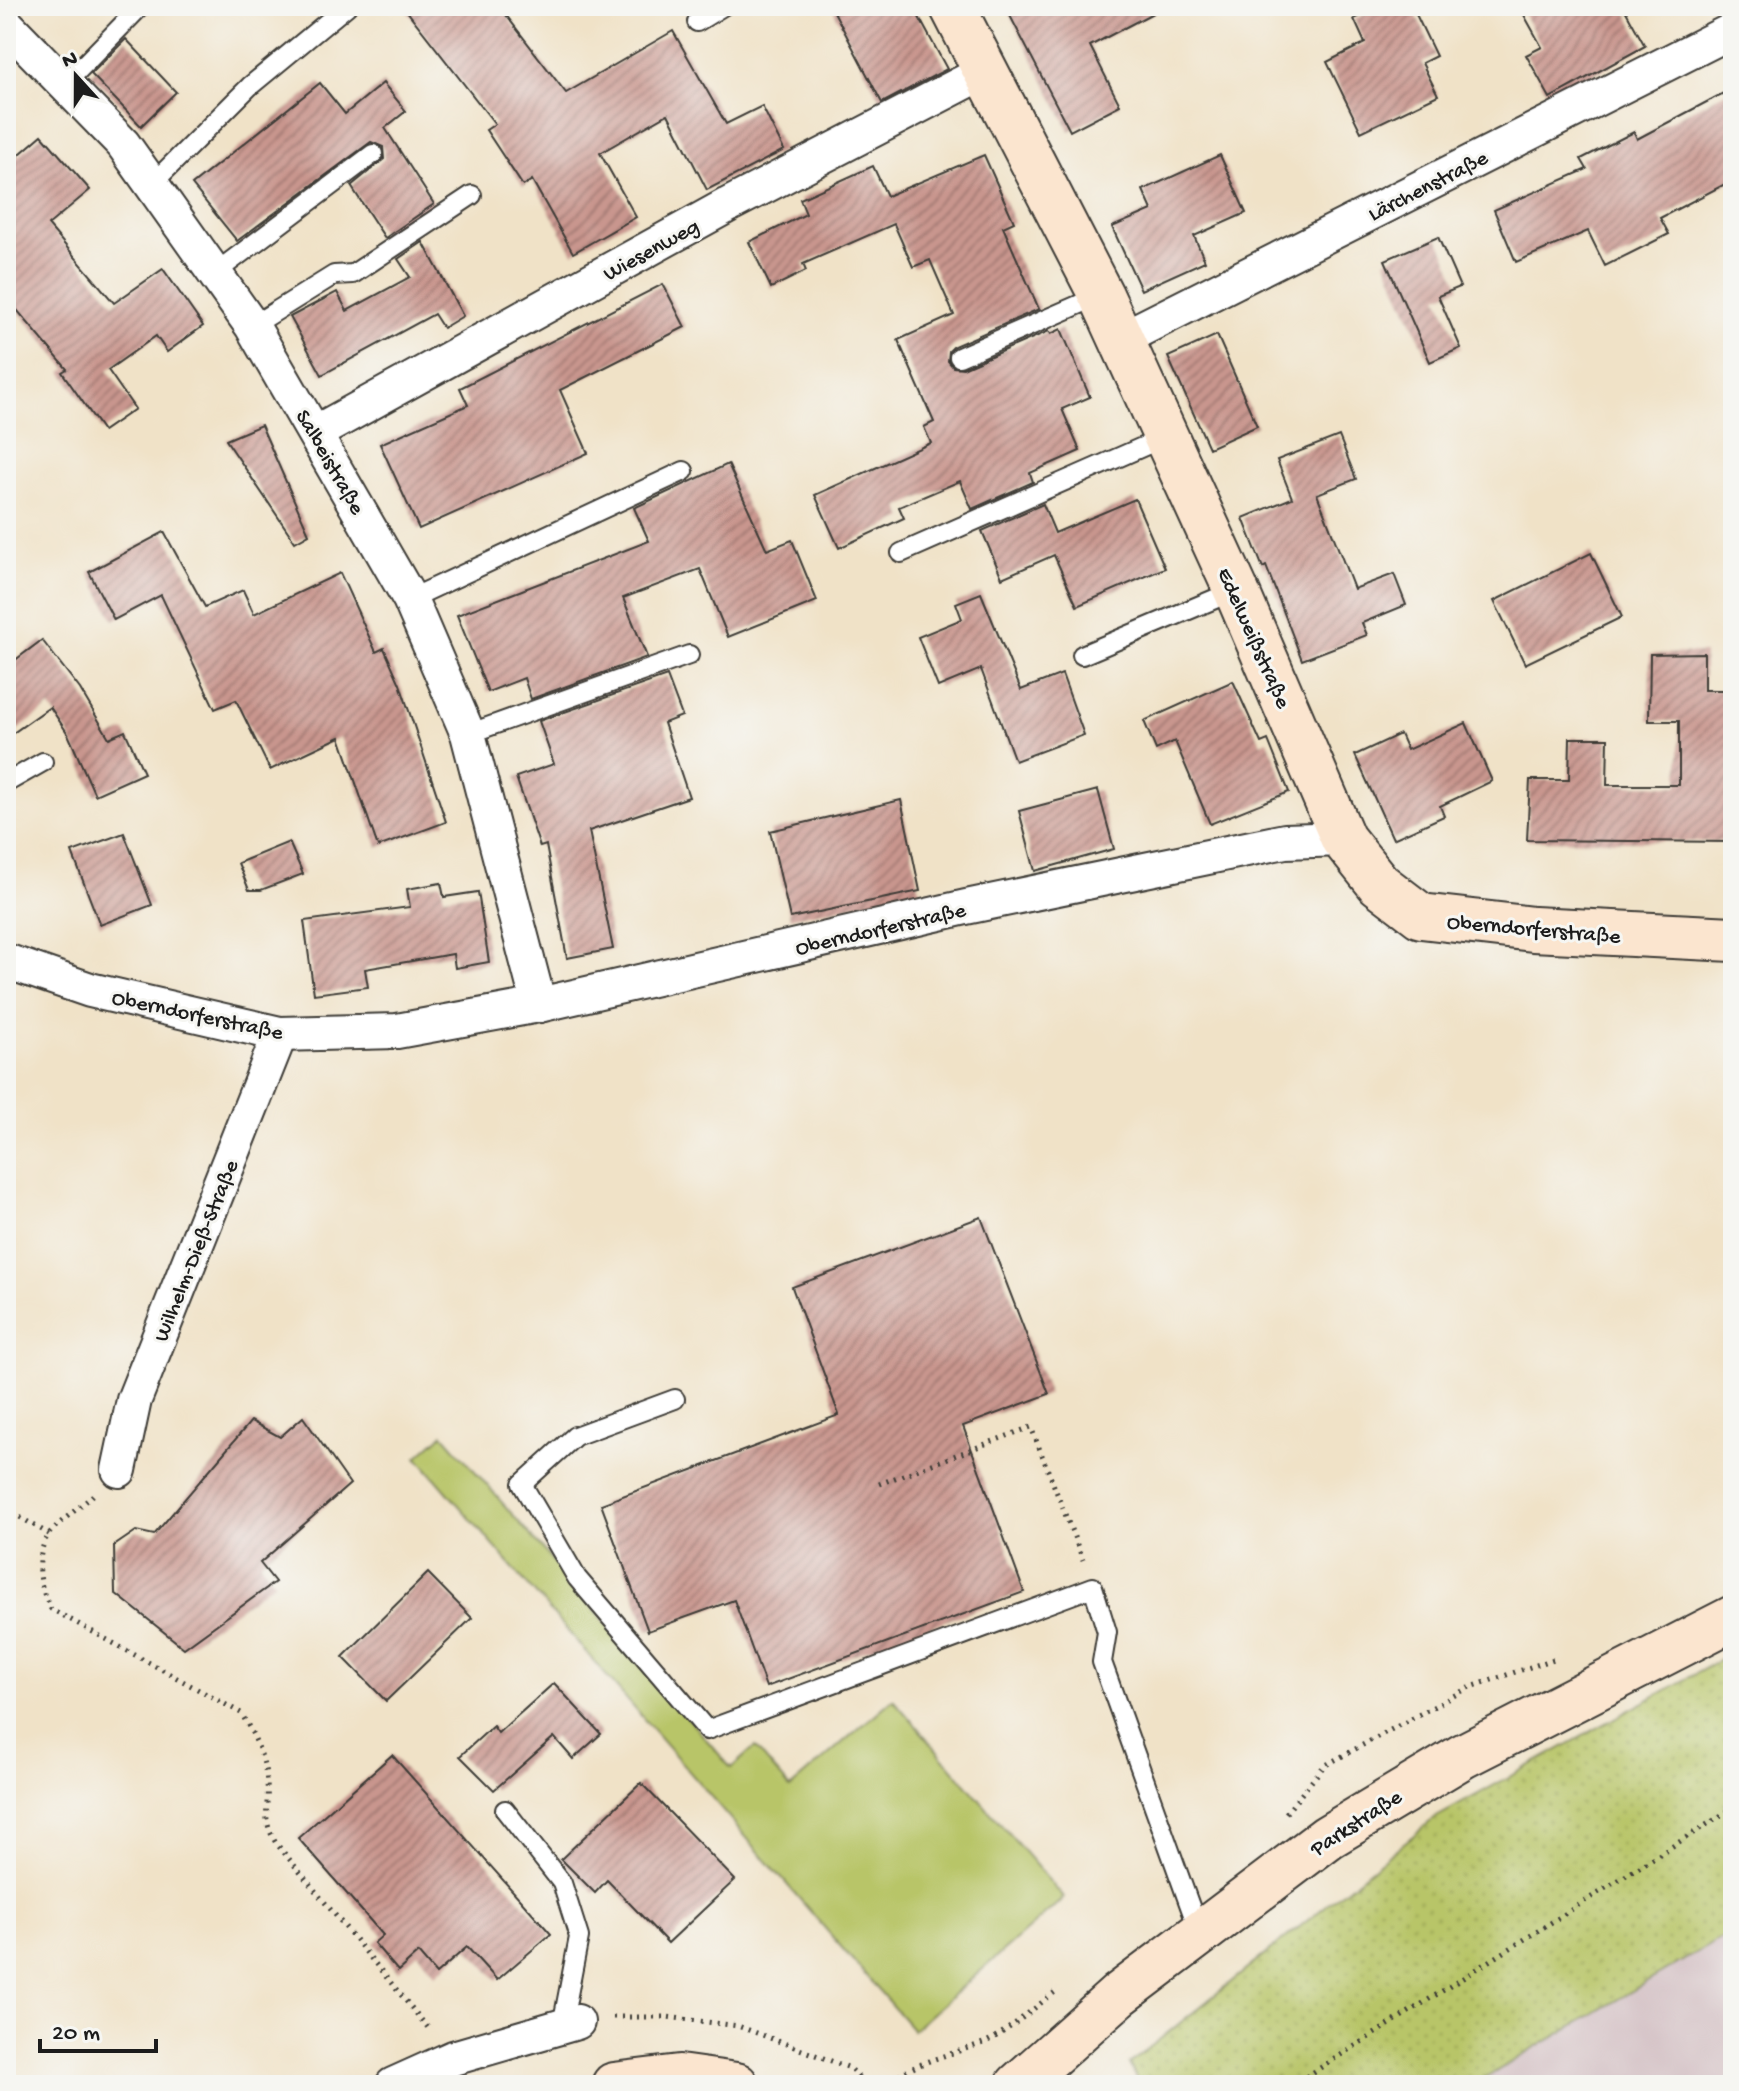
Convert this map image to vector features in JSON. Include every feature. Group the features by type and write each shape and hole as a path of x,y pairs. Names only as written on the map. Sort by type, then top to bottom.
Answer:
{"street":[{"name":"Edelweißstraße","path":"952,6 988,70 1101,295 1236,590 1343,839"},
{"name":"Salbeistraße","path":"6,24 123,144 215,273 252,326 317,432 410,599 468,734 539,1005"},
{"name":"Lärchenstraße","path":"1121,339 1733,30"},
{"name":"Wiesenweg","path":"317,432 728,205 988,70"},
{"name":"Oberndorferstraße","path":"6,961 90,990 280,1034 397,1031 539,1005 981,904 1285,841 1343,839 1379,884 1421,916 1533,929 1733,939"},
{"name":"Wilhelm-Dieß-Straße","path":"119,1470 134,1400 280,1034"},
{"name":"Parkstraße","path":"1016,2080 1119,1995 1317,1845 1413,1784 1733,1618"},
{"path":"393,2085 453,2058 569,2024"},
{"path":"630,2084 679,2077 736,2085"}],"lane":[{"path":"65,84 141,6"},
{"path":"152,184 250,86 347,6"},
{"path":"697,22 723,6"},
{"path":"215,273 373,154"},
{"path":"252,326 334,275 353,274 472,195"},
{"path":"959,357 1101,295"},
{"path":"901,553 1167,437"},
{"path":"410,599 684,471"},
{"path":"1082,655 1236,590"},
{"path":"468,734 689,655"},
{"path":"6,783 43,762"},
{"path":"675,1399 575,1436 522,1484 577,1578 707,1730 1093,1587 1107,1632 1102,1662 1200,1934"},
{"path":"505,1810 562,1883 579,1937 569,2024"}],"path":[{"path":"879,1484 1031,1427 1093,1587"},
{"path":"119,1470 49,1534 40,1578 41,1593 51,1609 241,1713 256,1737 264,1762 267,1828 276,1843 453,2058"},
{"path":"6,1509 49,1534"},
{"path":"1293,2085 1733,1808"},
{"path":"569,2024 614,2017 667,2017 738,2026 850,2068 866,2085"}],"shaded area":[{"path":"1733,1931 1733,2085 1473,2085"}],"green space":[{"path":"443,1434 731,1768 755,1747 790,1788 893,1699 1064,1898 913,2030 417,1457"},
{"path":"1733,1653 1733,1931 1473,2085 1140,2085 1129,2064 1435,1818"}],"building":[{"path":"403,6 499,6 566,93 673,31 726,124 762,106 784,150 707,190 668,114 600,153 636,217 573,253 532,180 523,186 486,130 495,124"},
{"path":"831,6 913,6 947,69 882,103"},
{"path":"1005,6 1166,6 1090,46 1120,105 1070,131"},
{"path":"1382,6 1412,6 1436,56 1422,63 1438,95 1361,132 1327,62 1365,43 1354,19"},
{"path":"1519,6 1623,6 1645,46 1550,98 1526,55 1542,47"},
{"path":"126,39 176,92 141,126 91,74"},
{"path":"320,83 345,114 383,83 406,111 385,128 434,204 385,238 351,186 384,159 383,147 371,142 237,241 192,185"},
{"path":"1733,88 1733,180 1660,218 1669,234 1605,266 1588,231 1516,262 1494,210 1587,169 1581,159 1634,132 1637,139"},
{"path":"42,135 90,190 48,225 114,303 163,269 203,326 167,352 156,336 108,370 135,409 103,431 62,372 67,369 6,297 6,166"},
{"path":"984,155 1014,222 1003,227 1039,309 954,346 949,351 948,361 953,367 963,368 1049,331 1051,334 1061,329 1090,397 1062,409 1080,451 1030,473 1033,482 972,509 960,481 899,507 904,518 839,548 815,495 931,443 924,427 934,422 898,340 954,315 930,260 913,267 894,224 803,264 806,271 771,288 749,242 806,214 800,199 873,166 887,196"},
{"path":"1220,155 1246,213 1194,236 1205,261 1141,290 1112,227 1152,210 1143,190"},
{"path":"1438,237 1460,287 1438,296 1461,348 1430,362 1385,260"},
{"path":"423,242 463,316 443,328 434,314 322,375 290,317 337,292 347,311 410,277 398,259"},
{"path":"663,284 685,327 560,390 588,453 419,529 380,444 468,405 460,388"},
{"path":"1217,335 1257,426 1209,448 1168,357"},
{"path":"261,425 309,534 295,542 226,440"},
{"path":"1339,436 1356,479 1317,494 1354,589 1394,574 1406,605 1362,623 1367,635 1302,660 1266,566 1263,568 1243,518 1292,498 1277,460"},
{"path":"728,464 767,550 792,540 817,601 728,637 700,569 623,598 647,657 531,699 524,678 488,692 457,615 649,541 634,508"},
{"path":"1135,499 1165,568 1077,606 1054,555 1002,578 982,531 1043,504 1055,533"},
{"path":"164,532 205,607 243,590 254,614 340,573 376,652 384,648 400,684 446,822 378,847 340,737 270,770 236,700 215,709 161,595 114,620 89,572"},
{"path":"1591,553 1622,617 1525,664 1494,601"},
{"path":"981,593 1021,690 1062,674 1084,735 1015,761 981,669 938,687 918,637 962,619 956,603"},
{"path":"42,640 80,689 109,738 125,731 144,773 95,795 68,734 50,707 6,738 6,667"},
{"path":"1704,653 1704,690 1733,690 1733,842 1527,840 1530,780 1569,780 1570,738 1608,738 1607,785 1679,785 1679,721 1649,721 1650,654"},
{"path":"667,676 682,716 664,723 689,797 589,831 613,949 567,958 546,845 540,847 516,777 554,764 539,721"},
{"path":"1233,681 1261,743 1268,740 1289,792 1210,824 1175,741 1156,750 1144,721"},
{"path":"1466,723 1492,781 1440,806 1444,816 1393,839 1355,755 1400,734 1407,750"},
{"path":"1098,790 1114,849 1035,871 1019,811"},
{"path":"901,800 920,891 790,918 770,831"},
{"path":"124,833 152,905 100,925 72,852"},
{"path":"289,842 303,874 261,890 249,890 238,863"},
{"path":"441,883 444,897 478,892 489,962 455,968 453,954 365,969 368,987 314,994 304,921 410,907 407,889"},
{"path":"981,1217 1049,1394 963,1426 1024,1592 766,1687 734,1600 648,1631 601,1504 839,1415 792,1287"},
{"path":"303,1417 350,1484 260,1563 275,1582 184,1648 115,1593 114,1546 136,1531 154,1535 251,1421 280,1437"},
{"path":"428,1573 472,1618 386,1701 343,1657"},
{"path":"554,1683 601,1734 573,1759 554,1737 494,1790 460,1756 493,1726 498,1733"},
{"path":"392,1755 551,1934 497,1980 467,1947 436,1974 418,1953 398,1971 374,1943 383,1935 298,1838"},
{"path":"641,1783 735,1880 668,1943 607,1880 595,1893 561,1859"}]}
